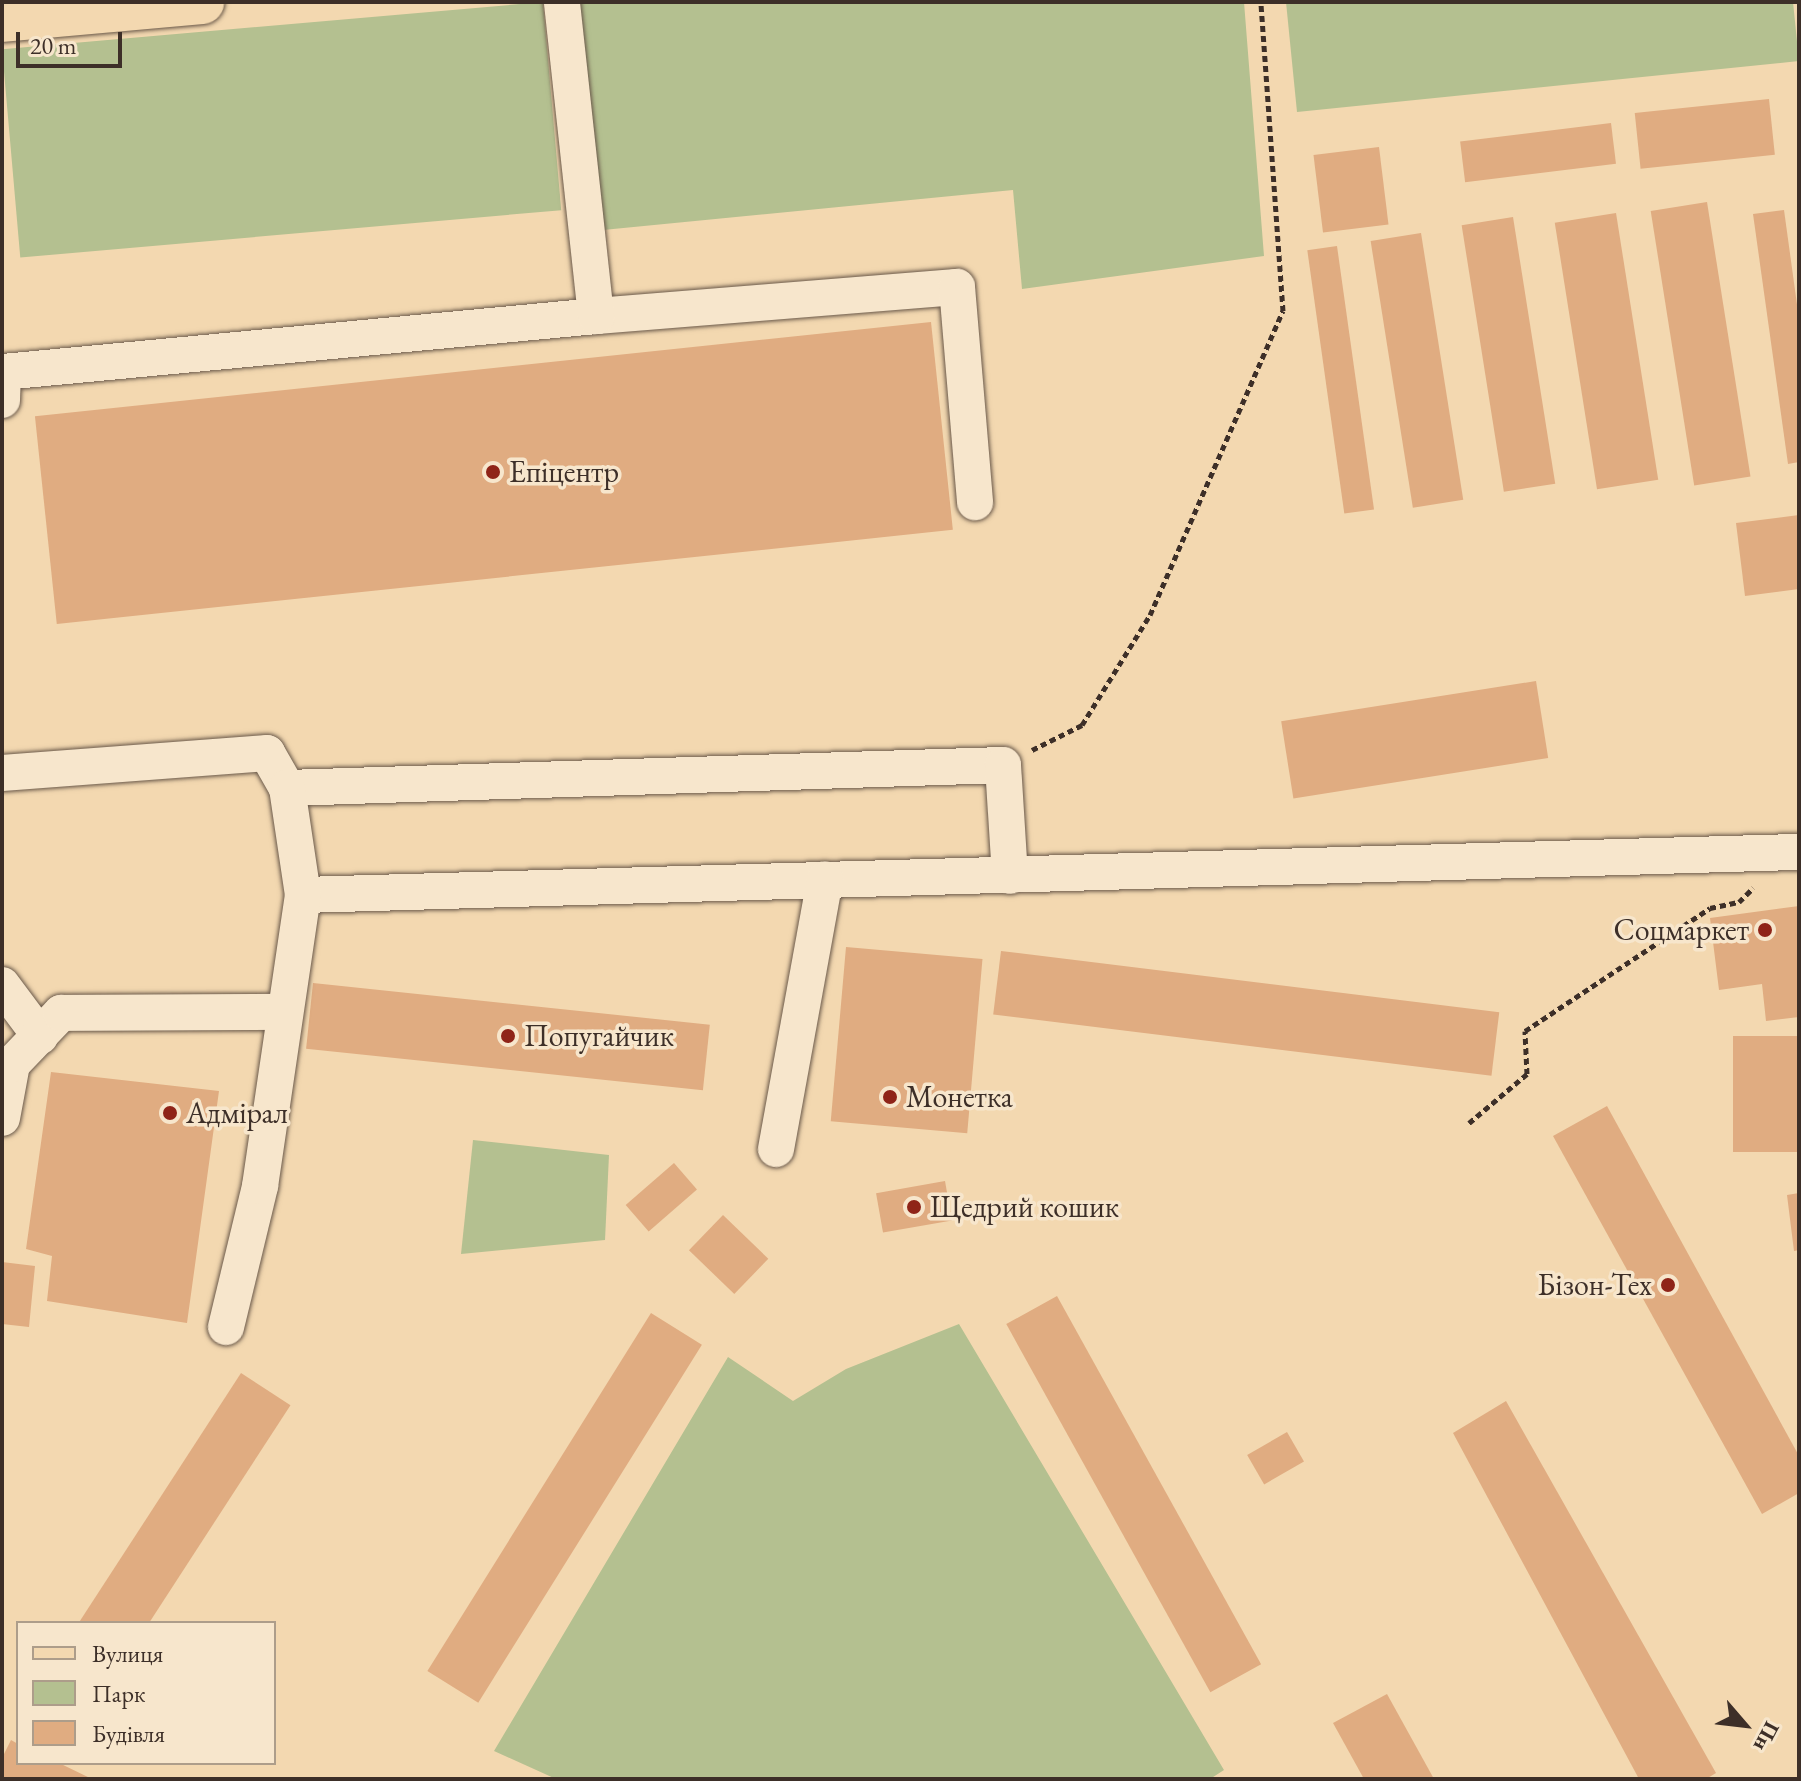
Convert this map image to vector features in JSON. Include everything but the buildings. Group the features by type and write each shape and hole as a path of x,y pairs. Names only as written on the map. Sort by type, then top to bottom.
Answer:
{"main road":[{"path":"2,20 202,2"}],"street":[{"path":"562,2 596,316"},
{"path":"2,400 3,372 596,316 957,287 975,502"},
{"path":"2,773 267,753 287,788 303,895 260,1186 226,1327"},
{"path":"287,788 1003,765 1010,876"},
{"path":"303,895 1793,852"},
{"path":"776,1149 825,879"},
{"path":"2,985 40,1036"},
{"path":"2,1118 12,1064 61,1013 285,1012"}],"path":[{"path":"1003,765 1082,725 1142,628 1283,311 1261,2"},
{"path":"1469,1123 1527,1074 1525,1031 1710,908 1739,902 1793,852"}],"green space":[{"path":"543,2 561,210 20,258 2,49"},
{"path":"576,2 1244,2 1264,256 1022,289 1013,190 603,230"},
{"path":"1286,2 1793,2 1799,61 1297,112"},
{"path":"473,1140 609,1155 605,1240 461,1254"},
{"path":"959,1324 1224,1770 1210,1779 556,1779 494,1751 728,1357 793,1401 846,1369"}],"place":[{"name":"Епіцентр","path":"493,472"},
{"name":"Соцмаркет","path":"1765,930"},
{"name":"Попугайчик","path":"508,1036"},
{"name":"Монетка","path":"890,1097"},
{"name":"Адмірал","path":"170,1113"},
{"name":"Щедрий кошик","path":"914,1207"},
{"name":"Бізон-Тех","path":"1668,1285"}]}
